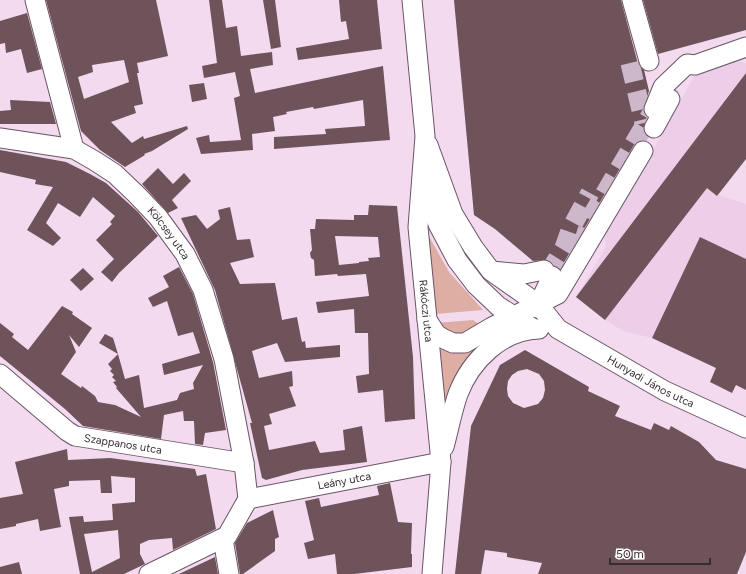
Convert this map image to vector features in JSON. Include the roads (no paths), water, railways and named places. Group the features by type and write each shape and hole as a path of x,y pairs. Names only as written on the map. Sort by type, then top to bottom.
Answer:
{"street":[{"path":"0,138 74,149 35,0"},
{"name":"Rákóczi utca","path":"412,0 425,136 418,227 441,462"},
{"path":"632,0 649,61"},
{"path":"654,109 656,89 688,64 695,65 746,47"},
{"path":"654,128 672,96 692,76 695,65"},
{"name":"Rákóczi utca","path":"425,136 453,214"},
{"name":"Kölcsey utca","path":"74,149 115,174 137,195 168,230 191,265 203,290 221,348 244,463 248,500"},
{"path":"428,320 436,334 442,338 460,344 470,342 492,327 558,294 597,225 643,150"},
{"name":"Rákóczi utca","path":"424,160 426,188 438,224 457,260 476,285 498,306 513,316"},
{"name":"Hunyadi János utca","path":"453,214 473,247 492,271 538,304 558,329 665,391 746,428"},
{"path":"492,271 524,274 548,273 538,304 534,329"},
{"path":"513,316 534,329 558,329"},
{"name":"Rákóczi utca","path":"432,574 441,462 456,402 467,376 478,360 497,343 511,335 534,329"},
{"name":"Szappanos utca","path":"0,374 75,436 244,463"},
{"name":"Leány utca","path":"248,500 441,462"},
{"path":"148,574 223,538 231,531 248,500"},
{"path":"223,538 229,574"}],"tunnel":[{"path":"630,63 644,123"},
{"path":"582,247 591,217 654,109"},
{"path":"552,276 554,264 564,248 571,228 590,193"}]}
